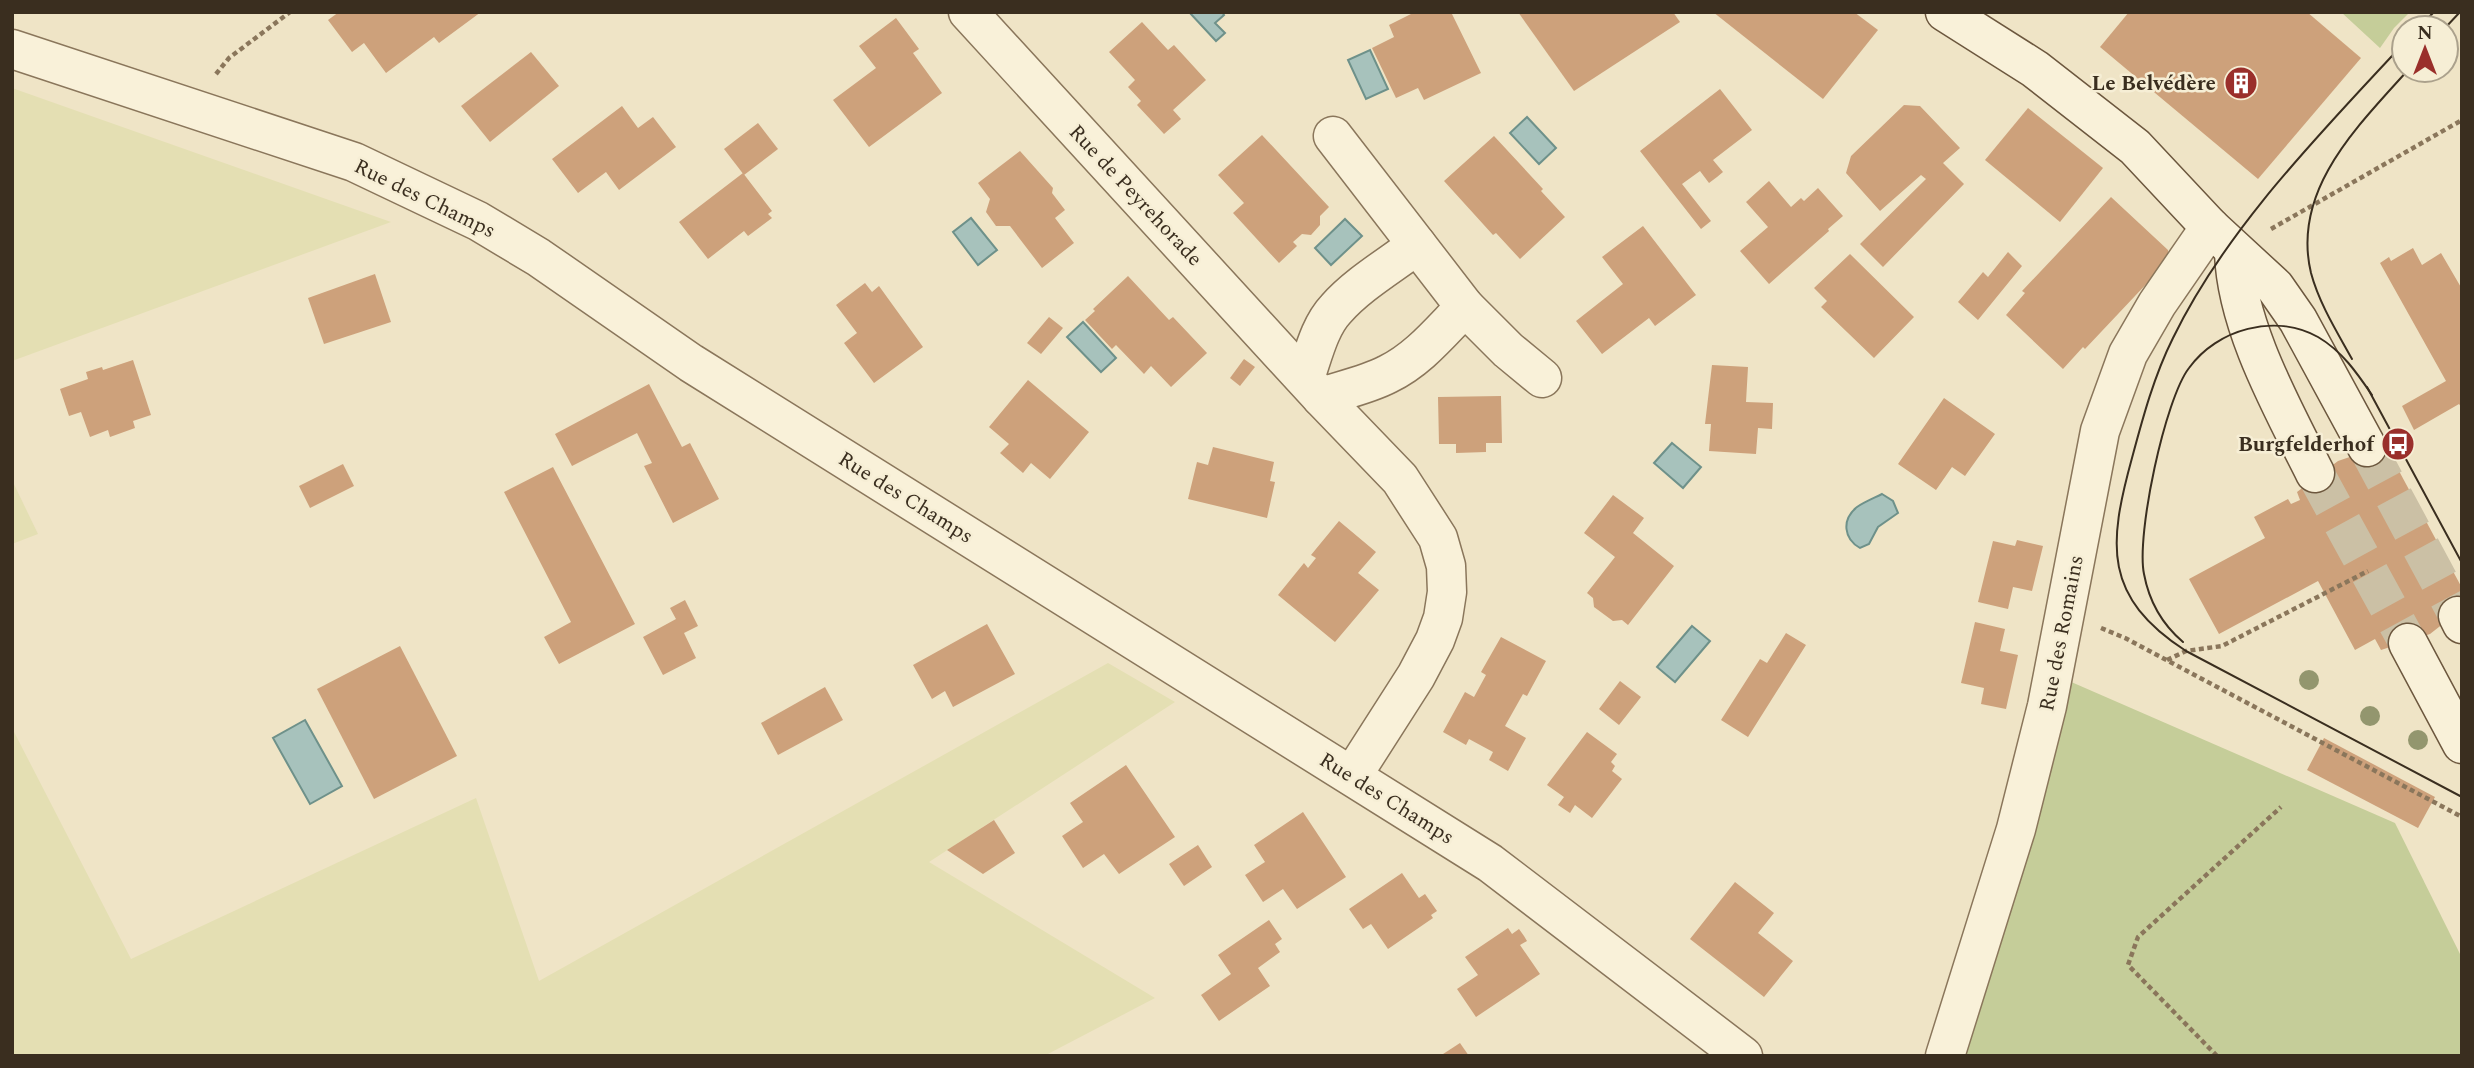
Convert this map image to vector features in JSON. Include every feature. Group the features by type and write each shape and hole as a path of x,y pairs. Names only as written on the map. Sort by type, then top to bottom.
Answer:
{"street":[{"name":"Rue de Peyrehorade","path":"968,12 1400,479 1438,537 1446,566 1447,592 1443,618 1435,640 1409,687 1352,776"},
{"path":"1945,12 2035,69 2135,147 2222,239 2275,287 2298,320 2367,447"},
{"name":"Rue des Champs","path":"12,49 354,162 478,221 538,257 691,363 1490,863 1743,1056"},
{"path":"1333,136 1465,307 1508,350 1542,378"},
{"path":"2222,239 2249,328 2286,415 2315,472"},
{"name":"Rue des Romains","path":"1945,1056 2016,829 2047,706 2101,431 2115,386 2128,354 2157,304 2222,239"},
{"path":"1417,245 1353,293 1335,310 1321,333 1313,388 1386,376 1422,352 1465,307"},
{"path":"2407,643 2462,744"}],"path":[{"path":"188,106 229,58 290,12"},
{"path":"2222,239 2462,120"},
{"path":"2166,660 2186,651 2222,646 2368,571"},
{"path":"2065,613 2125,638 2462,817"},
{"path":"2217,1056 2128,965 2138,937 2281,807"}],"shaded area":[{"path":"12,88 391,222 12,361"},
{"path":"12,480 38,534 12,544"},
{"path":"1108,663 1175,702 929,862 1155,998 1044,1056 12,1056 12,728 131,959 476,798 539,981"}],"green space":[{"path":"2341,12 2410,12 2390,14 2390,34 2380,48"},
{"path":"2069,681 2395,823 2462,958 2462,1056 1959,1056"}],"water":[{"path":"1189,12 1222,12 1224,15 1215,23 1225,33 1216,41"},
{"path":"1370,50 1388,89 1366,99 1348,60"},
{"path":"1527,117 1556,148 1539,164 1510,133"},
{"path":"971,218 997,250 978,265 953,232"},
{"path":"1345,219 1362,236 1331,265 1315,248"},
{"path":"1083,322 1116,358 1101,372 1067,337"},
{"path":"1672,443 1701,467 1683,488 1654,463"},
{"path":"1882,494 1893,501 1898,513 1878,527 1869,544 1860,548 1851,540 1846,529 1848,518 1857,507"},
{"path":"1692,626 1710,641 1675,682 1657,667"},
{"path":"305,720 342,786 310,804 273,738"}],"building":[{"path":"339,12 481,12 439,43 434,37 386,73 364,43 352,52 328,20"},
{"path":"1415,12 1451,12 1481,73 1424,100 1418,88 1396,98 1372,48 1394,37 1389,25"},
{"path":"1518,12 1673,12 1680,22 1574,91"},
{"path":"1713,12 1854,12 1878,30 1823,99"},
{"name":"Le Belvédère","path":"2129,12 2307,12 2361,58 2258,179 2100,47"},
{"path":"896,18 919,49 913,53 942,93 869,147 833,100 876,68 859,46"},
{"path":"1142,22 1168,50 1174,45 1206,80 1173,110 1181,119 1164,134 1137,105 1141,101 1128,87 1135,80 1109,52"},
{"path":"531,52 559,86 490,142 461,106"},
{"path":"1720,89 1752,130 1713,160 1723,172 1717,177 1709,183 1700,171 1682,184 1711,221 1701,229 1640,151"},
{"path":"1904,105 1920,106 1960,148 1943,163 1964,184 1883,267 1860,244 1926,179 1921,175 1880,211 1846,173 1851,156"},
{"path":"622,106 638,128 653,117 676,147 619,190 606,172 578,193 552,159"},
{"path":"2028,108 2103,168 2060,222 1985,160"},
{"path":"758,123 778,149 744,175 724,149"},
{"path":"1262,135 1329,207 1320,216 1320,225 1311,235 1302,234 1293,242 1297,246 1279,263 1233,213 1244,203 1218,175"},
{"path":"1494,136 1565,217 1520,259 1496,233 1493,235 1444,181"},
{"path":"1020,151 1053,188 1052,193 1065,210 1055,218 1074,243 1042,268 1010,226 996,226 986,212 990,199 978,183"},
{"path":"743,173 772,211 768,214 772,218 748,236 744,231 708,259 679,222"},
{"path":"1769,181 1791,207 1801,198 1804,201 1818,188 1843,216 1769,284 1740,251 1768,227 1746,202"},
{"path":"2111,197 2168,250 2168,261 2063,369 2006,315 2025,293 2022,291"},
{"path":"1643,226 1696,295 1655,326 1649,318 1602,354 1576,321 1623,284 1602,257"},
{"path":"2413,248 2422,265 2441,253 2462,289 2462,408 2459,404 2414,430 2402,406 2446,381 2380,263 2389,257 2391,261"},
{"path":"2008,252 2022,266 1978,320 1958,302 1983,272 1988,277"},
{"path":"1850,254 1914,317 1874,358 1821,307 1827,301 1814,288"},
{"path":"375,274 391,322 324,344 308,298"},
{"path":"1128,276 1169,320 1173,317 1207,353 1171,387 1151,366 1144,374 1116,345 1112,349 1085,320"},
{"path":"865,283 872,292 879,286 923,347 874,383 844,343 857,333 836,305"},
{"path":"1049,317 1063,328 1041,354 1027,343"},
{"path":"1244,359 1255,367 1240,386 1230,378"},
{"path":"133,360 151,415 133,421 135,428 110,437 108,430 90,437 81,412 69,416 60,389 88,379 86,372 102,367 103,370"},
{"path":"1712,365 1748,367 1746,402 1773,403 1772,429 1758,428 1756,454 1709,451 1711,424 1705,424"},
{"path":"1028,380 1089,432 1050,479 1031,463 1023,473 1000,453 1009,444 989,427"},
{"path":"649,384 682,447 690,443 719,499 673,523 644,466 652,463 637,433 572,466 555,434"},
{"path":"1501,396 1502,443 1486,443 1486,452 1456,453 1456,444 1439,444 1438,397"},
{"path":"1944,398 1995,434 1965,476 1952,467 1936,490 1898,464"},
{"path":"2385,445 2462,588 2462,609 2430,634 2381,650 2375,639 2355,650 2318,581 2219,634 2189,579 2265,538 2254,517 2288,499 2291,504 2300,500 2297,492 2338,461"},
{"path":"1213,447 1274,462 1270,481 1275,482 1267,518 1188,499 1197,462 1208,465"},
{"path":"343,464 354,486 310,508 299,486"},
{"path":"553,467 635,624 559,664 544,637 571,622 504,492"},
{"path":"1613,495 1644,518 1633,533 1674,566 1628,625 1622,620 1613,621 1594,607 1593,598 1587,593 1615,557 1584,533"},
{"path":"1339,521 1376,552 1358,573 1379,590 1335,642 1278,595 1304,563 1308,568 1316,558 1311,555"},
{"path":"2017,540 2043,546 2032,591 2013,587 2008,609 1978,602 1993,541 2015,546"},
{"path":"685,600 698,626 684,633 696,658 663,675 643,637 676,619 670,608"},
{"path":"1975,622 2005,629 2000,651 2018,655 2006,709 1981,704 1984,688 1961,683"},
{"path":"987,624 1015,674 953,707 945,691 932,699 913,665"},
{"path":"1786,633 1806,645 1748,737 1721,720 1760,659 1767,663"},
{"path":"1501,637 1546,661 1527,696 1523,694 1505,726 1526,738 1508,771 1489,760 1493,752 1469,739 1466,745 1443,732 1465,692 1474,697 1486,675 1481,672"},
{"path":"400,646 457,756 374,799 317,689"},
{"path":"1620,681 1641,697 1619,725 1599,709"},
{"path":"825,687 843,720 778,755 761,723"},
{"path":"1587,732 1617,754 1611,762 1615,766 1612,771 1622,779 1592,818 1575,805 1570,813 1558,805 1564,797 1547,785"},
{"path":"2324,738 2435,797 2418,828 2307,770"},
{"path":"1126,765 1175,837 1119,874 1104,854 1083,868 1062,836 1083,822 1070,803"},
{"path":"1303,812 1346,877 1297,909 1283,889 1263,902 1245,875 1265,862 1254,845"},
{"path":"994,820 1015,853 983,874 947,850"},
{"path":"1198,845 1212,867 1184,886 1169,864"},
{"path":"1402,873 1419,898 1425,894 1437,911 1431,915 1433,918 1388,949 1371,924 1363,929 1349,909"},
{"path":"1735,882 1774,913 1758,933 1793,961 1764,997 1690,939"},
{"path":"1269,920 1282,939 1275,944 1280,952 1258,968 1270,986 1219,1021 1201,995 1231,974 1218,955"},
{"path":"1508,928 1512,934 1519,929 1524,936 1527,941 1520,945 1540,974 1476,1017 1457,989 1478,975 1465,957"},
{"path":"1460,1043 1469,1056 1440,1056"}],"tunnel":[{"path":"2367,447 2458,616"},
{"path":"2315,473 2408,643"}],"tram line":[{"path":"2390,58 2340,111 2248,220 2195,297 2173,338 2160,367 2140,427 2124,489 2117,543 2119,567 2126,589 2139,610 2159,631 2186,651 2462,797"},
{"path":"2352,359 2314,284 2307,243 2311,214 2333,161 2396,84"},
{"path":"2183,642 2169,628 2153,603 2146,584 2143,555 2144,530 2154,468 2171,408 2189,368 2201,354 2231,335 2248,329 2284,326 2301,330 2327,343 2348,363 2372,395"},
{"path":"2367,387 2462,563"}],"place":[{"name":"Le Belvédère","path":"2241,83"},
{"name":"Burgfelderhof","path":"2398,444"}]}
